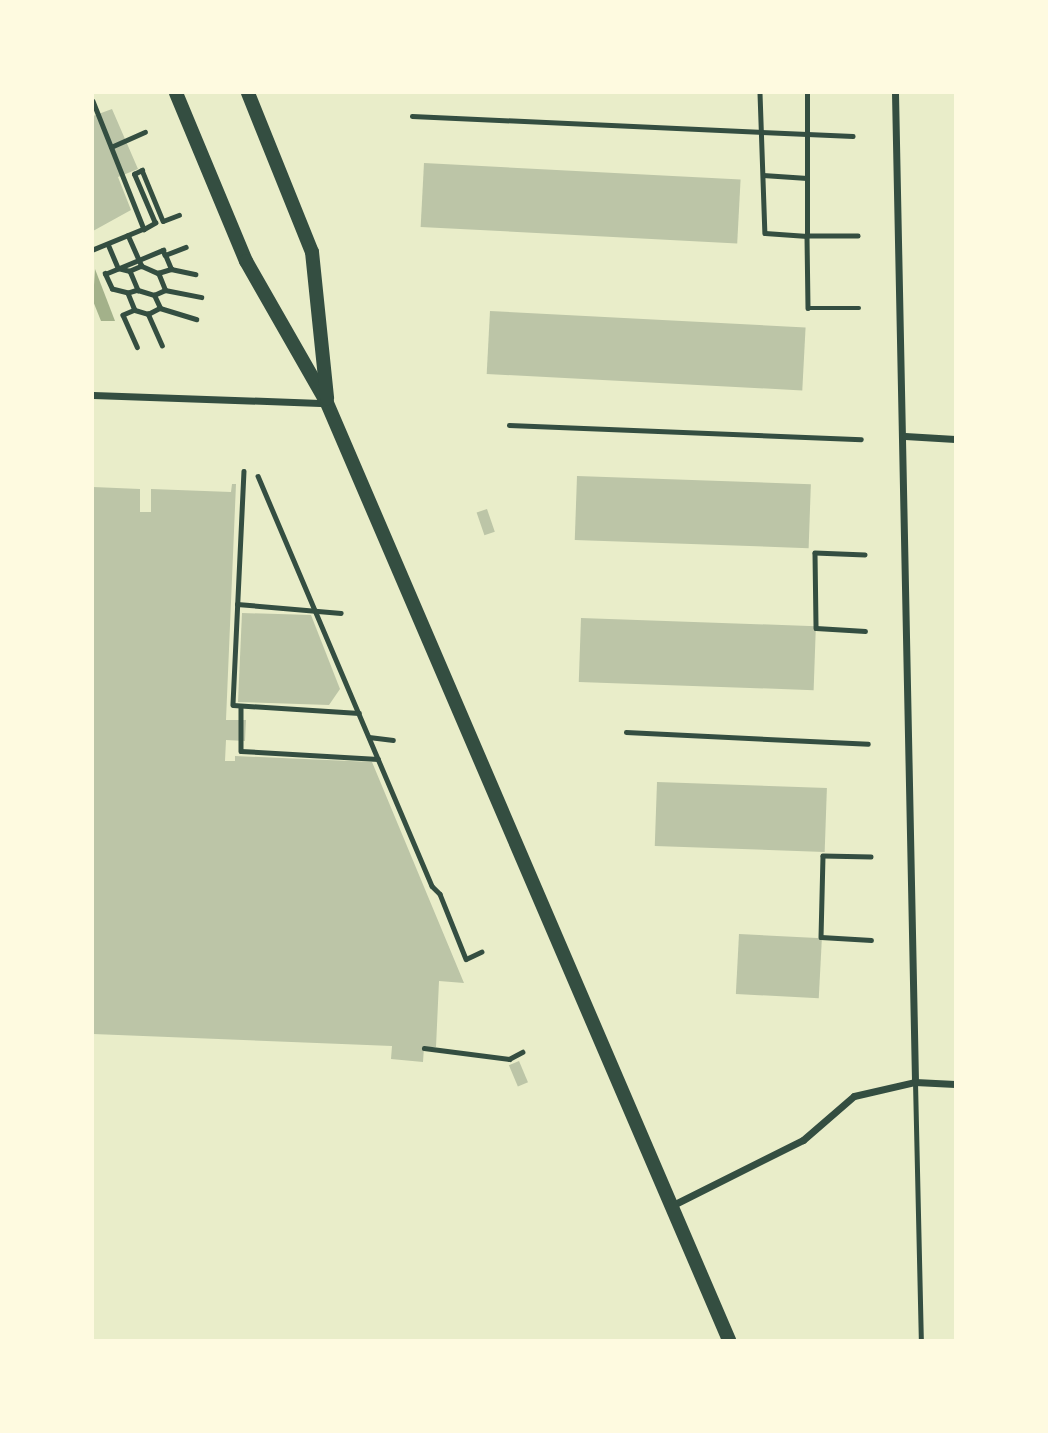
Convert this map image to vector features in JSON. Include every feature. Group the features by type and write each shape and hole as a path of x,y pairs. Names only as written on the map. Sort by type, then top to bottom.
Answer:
{"main road":[{"path":"176,93 246,261 327,403 668,1207 729,1340"},
{"path":"248,93 312,252 327,403"}],"street":[{"path":"895,93 905,436 915,1082"},
{"path":"93,396 327,403"},
{"path":"905,436 955,439"},
{"path":"668,1207 803,1140 854,1096 915,1082 955,1084"}],"lane":[{"path":"915,1082 921,1340"}],"path":[{"path":"760,93 765,233 858,236"},
{"path":"807,93 808,308 859,308"},
{"path":"93,101 144,229"},
{"path":"412,116 853,136"},
{"path":"111,147 145,132"},
{"path":"93,250 155,223 134,174 142,170 163,222 179,215"},
{"path":"763,175 807,178"},
{"path":"128,235 142,266 158,273 171,269 195,274"},
{"path":"108,244 118,268"},
{"path":"165,255 186,247"},
{"path":"171,269 163,250 105,274 112,289 128,293 138,290 154,295 165,290 201,297"},
{"path":"118,268 130,271 142,266"},
{"path":"130,271 138,290"},
{"path":"158,273 165,290"},
{"path":"128,293 135,310"},
{"path":"154,295 160,308"},
{"path":"137,347 123,315 135,310 148,314 160,308 196,319"},
{"path":"148,314 162,346"},
{"path":"509,425 861,439"},
{"path":"244,471 233,705 359,713"},
{"path":"258,476 466,959 481,953"},
{"path":"864,555 815,553 816,628 865,631"},
{"path":"237,604 341,613"},
{"path":"242,706 241,751 378,759"},
{"path":"626,732 868,744"},
{"path":"369,737 393,740"},
{"path":"871,857 823,856 821,937 871,940"},
{"path":"424,1048 509,1059 522,1052"}],"shaded area":[{"path":"95,269 115,321 101,321 93,301"}],"building":[{"path":"112,109 138,169 118,177 131,210 93,231 93,116"},
{"path":"424,163 741,180 737,244 421,227"},
{"path":"490,311 806,328 802,390 487,374"},
{"path":"577,476 811,484 809,548 575,540"},
{"path":"232,484 236,484 226,720 246,720 245,741 226,740 225,761 235,761 235,756 372,762 464,983 439,981 436,1047 424,1047 423,1062 391,1059 392,1046 93,1034 93,487 140,489 140,512 151,512 151,489 231,492"},
{"path":"487,509 495,532 484,535 477,513"},
{"path":"242,613 311,615 340,689 329,705 238,702"},
{"path":"581,618 816,626 814,690 579,682"},
{"path":"657,782 827,788 825,852 655,846"},
{"path":"739,934 822,938 819,998 736,994"},
{"path":"519,1061 528,1082 518,1086 509,1065"}]}
